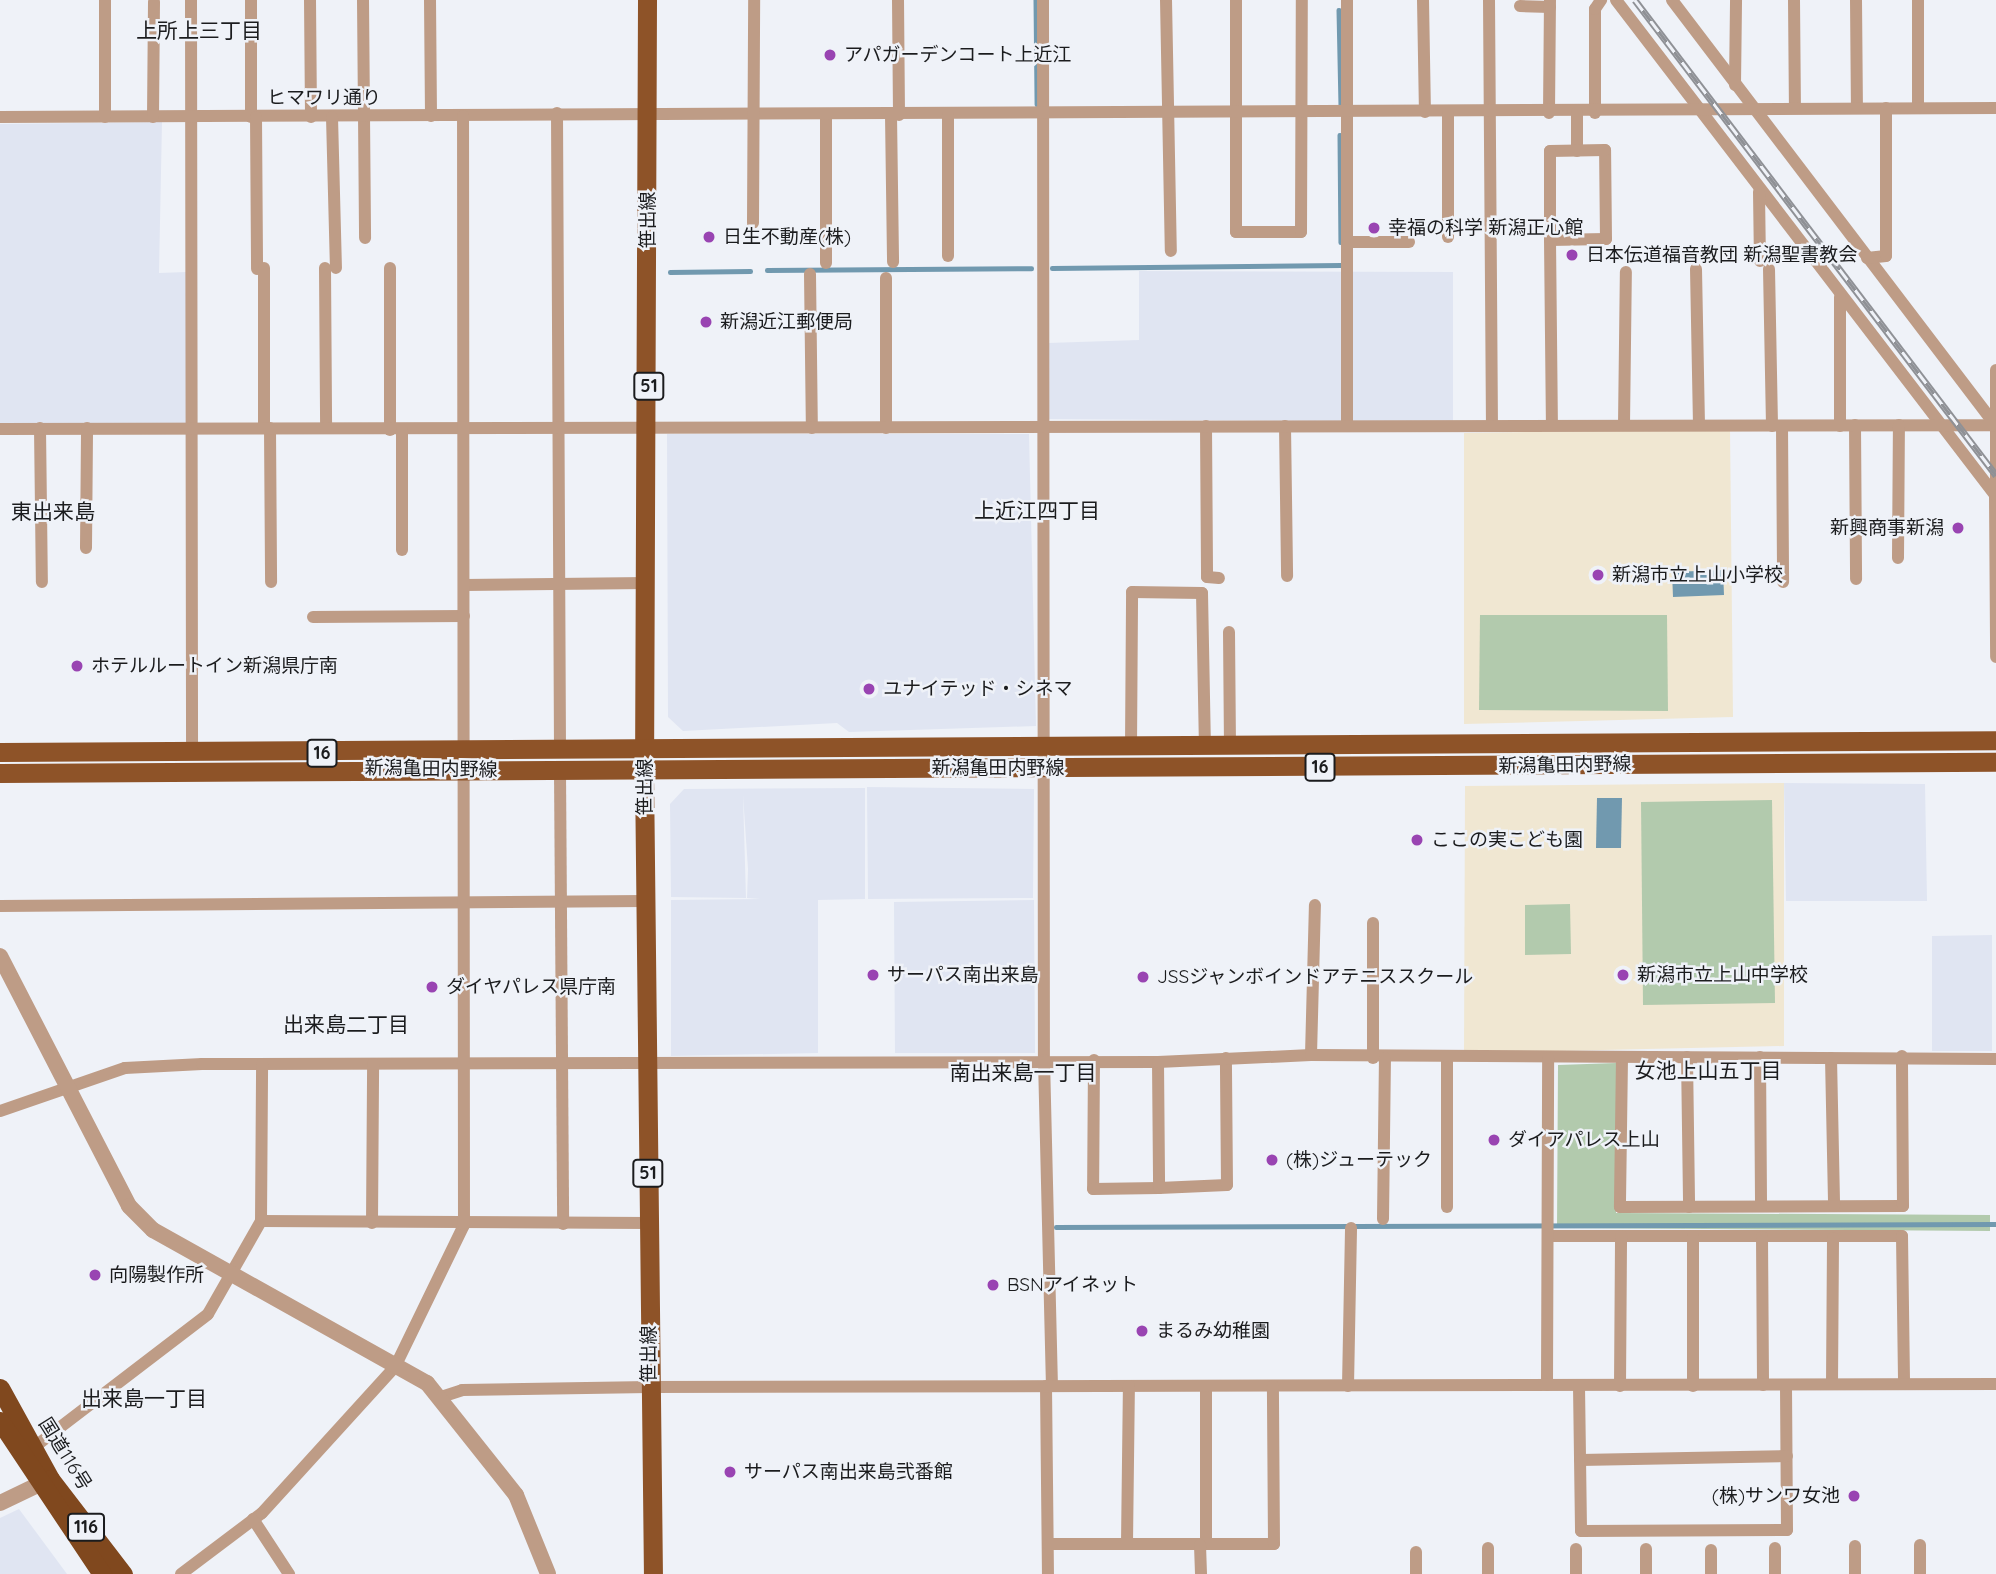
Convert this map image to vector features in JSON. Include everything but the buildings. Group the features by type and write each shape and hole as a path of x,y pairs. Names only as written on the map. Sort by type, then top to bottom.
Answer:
{"highway":[{"name":"国道116号","path":"0,1388 33,1448 44,1482 123,1574"},
{"name":"国道116号","path":"0,1421 44,1482 102,1574"}],"main road":[{"name":"笹出線","path":"647,0 649,430 644,762 653,1574"},
{"name":"新潟亀田内野線","path":"1046,758 1131,747 1996,740"},
{"name":"新潟亀田内野線","path":"0,773 465,761 560,751 644,762"},
{"name":"新潟亀田内野線","path":"0,752 465,761 559,771 644,762 1046,758 1996,762"}],"street":[{"path":"105,0 105,117"},
{"path":"191,0 192,754"},
{"path":"251,0 271,582"},
{"path":"310,0 310,117"},
{"path":"363,0 365,238"},
{"path":"430,0 431,116"},
{"path":"753,223 754,0"},
{"path":"893,262 898,0"},
{"path":"1043,0 1046,758 1044,1060 1049,1386 1048,1574"},
{"path":"1166,0 1171,251"},
{"path":"1236,0 1236,232 1301,232 1302,0"},
{"path":"1347,0 1347,425"},
{"path":"1423,0 1425,113"},
{"path":"1489,0 1492,425"},
{"path":"1595,113 1595,9 1601,0"},
{"path":"1616,0 1840,298 1996,495"},
{"path":"1671,0 1996,425"},
{"path":"1735,85 1736,0"},
{"path":"1794,0 1795,108"},
{"path":"1856,0 1857,108"},
{"path":"1918,0 1918,107"},
{"path":"153,117 154,2"},
{"path":"1520,6 1550,4 1549,113"},
{"name":"ヒマワリ通り","path":"0,117 364,117 557,113 1044,115 1348,110 1448,114 1699,113 1752,108 1996,108"},
{"path":"1867,258 1886,256 1886,108"},
{"path":"557,113 560,751"},
{"path":"1577,113 1577,151"},
{"path":"1448,114 1448,237"},
{"path":"826,115 826,263"},
{"path":"948,115 948,256"},
{"path":"181,1574 253,1519 395,1367 464,1225 466,901 463,116"},
{"path":"326,428 332,117"},
{"path":"1550,240 1606,239 1605,150 1550,151 1550,240 1552,425"},
{"path":"1759,192 1777,426 1783,582"},
{"path":"1348,242 1409,242"},
{"path":"390,268 402,550"},
{"path":"1696,269 1699,424"},
{"path":"1625,425 1626,272"},
{"path":"810,274 812,428"},
{"path":"886,278 886,428"},
{"path":"1840,298 1840,426"},
{"path":"1996,370 1996,657"},
{"path":"1855,425 1856,579"},
{"path":"1898,558 1899,425"},
{"path":"0,429 326,428 463,431 1044,426 1996,425"},
{"path":"1206,426 1207,577 1219,578"},
{"path":"1285,426 1287,576"},
{"path":"40,428 42,582"},
{"path":"86,548 88,428"},
{"path":"464,585 647,583"},
{"path":"1131,747 1132,593 1202,593 1205,747"},
{"path":"313,617 464,616"},
{"path":"1229,632 1230,746"},
{"path":"559,771 563,1224"},
{"path":"0,906 645,901"},
{"path":"1311,1055 1315,905"},
{"path":"1373,923 1383,1219"},
{"path":"1,961 72,1091 129,1206 153,1230 395,1367 441,1397 516,1495 548,1574"},
{"path":"0,1111 72,1091 125,1068 262,1064 561,1065 1044,1060 1158,1062 1311,1055 1447,1059 1902,1056 1996,1059"},
{"path":"1622,1058 1620,1207 1903,1206 1902,1056"},
{"path":"1687,1057 1689,1207"},
{"path":"1760,1057 1761,1205"},
{"path":"1094,1060 1093,1189 1227,1185 1226,1058"},
{"path":"1547,1385 1548,1058"},
{"path":"1831,1058 1834,1206"},
{"path":"1447,1059 1447,1207"},
{"path":"1158,1062 1159,1188"},
{"path":"33,1448 208,1314 261,1221 262,1064"},
{"path":"372,1223 373,1064"},
{"path":"261,1221 464,1225 648,1223"},
{"path":"1348,1386 1351,1228"},
{"path":"1548,1233 1833,1238 1902,1236 1904,1384"},
{"path":"1620,1387 1621,1236"},
{"path":"1693,1236 1693,1386"},
{"path":"1762,1237 1763,1385"},
{"path":"1832,1384 1833,1238"},
{"path":"441,1397 461,1390 649,1387 1620,1387 1996,1384"},
{"path":"1579,1386 1581,1531 1787,1531 1786,1385"},
{"path":"1127,1543 1129,1386"},
{"path":"1201,1574 1206,1386"},
{"path":"1048,1544 1274,1544 1273,1386"},
{"path":"1580,1460 1787,1457"},
{"path":"0,1503 44,1482"},
{"path":"253,1519 289,1574"},
{"path":"1920,1545 1920,1574"},
{"path":"1855,1546 1855,1574"},
{"path":"1488,1548 1488,1574"},
{"path":"1775,1548 1775,1574"},
{"path":"1576,1549 1576,1574"},
{"path":"1646,1549 1646,1574"},
{"path":"1711,1550 1711,1574"},
{"path":"1416,1552 1416,1574"}],"shaded area":[{"path":"162,122 159,273 186,272 186,423 0,424 0,124"},
{"path":"1139,271 1453,272 1453,422 1048,419 1048,343 1139,340"},
{"name":"新潟市立上山小学校","path":"1730,429 1733,717 1464,724 1464,433"},
{"path":"667,434 1029,434 1036,726 849,732 837,723 683,731 668,717"},
{"path":"1784,783 1925,784 1927,901 1786,901"},
{"name":"新潟市立上山中学校","path":"1784,783 1784,1046 1464,1053 1465,786"},
{"path":"867,787 1034,789 1033,898 868,899"},
{"path":"865,788 865,899 818,900 818,1053 671,1056 671,900 760,899 747,898 748,869 743,795 746,898 671,897 670,804 684,789"},
{"path":"1034,900 1035,1053 895,1053 894,902"},
{"path":"1992,935 1992,1051 1932,1051 1932,936"},
{"path":"19,1509 67,1574 0,1574 0,1518"}],"green space":[{"path":"1480,615 1667,615 1668,711 1479,710"},
{"path":"1772,800 1775,1003 1643,1005 1641,802"},
{"path":"1570,904 1571,954 1525,955 1525,905"},
{"path":"1616,1063 1616,1213 1990,1215 1990,1231 1557,1228 1558,1065"}],"water":[{"path":"1723,570 1724,595 1673,597 1672,572"},
{"path":"1597,798 1622,798 1621,848 1596,848"}],"waterway":[{"path":"1036,0 1037,104"},
{"path":"1339,10 1341,106"},
{"path":"1340,135 1341,242"},
{"path":"1052,268 1341,265"},
{"path":"767,270 1031,268"},
{"path":"670,272 750,271"},
{"path":"1056,1227 1996,1224"}],"railway":[{"path":"1635,0 1996,475"}],"place":[{"name":"アパガーデンコート上近江","path":"830,55"},
{"name":"幸福の科学 新潟正心館","path":"1374,228"},
{"name":"日生不動産(株)","path":"709,237"},
{"name":"日本伝道福音教団 新潟聖書教会","path":"1572,255"},
{"name":"新潟近江郵便局","path":"706,322"},
{"name":"新興商事新潟","path":"1958,528"},
{"name":"新潟市立上山小学校","path":"1598,575"},
{"name":"ホテルルートイン新潟県庁南","path":"77,666"},
{"name":"ユナイテッド・シネマ","path":"869,689"},
{"name":"ここの実こども園","path":"1417,840"},
{"name":"サーパス南出来島","path":"873,975"},
{"name":"新潟市立上山中学校","path":"1623,975"},
{"name":"JSSジャンボインドアテニススクール","path":"1143,977"},
{"name":"ダイヤパレス県庁南","path":"432,987"},
{"name":"ダイアパレス上山","path":"1494,1140"},
{"name":"(株)ジューテック","path":"1272,1160"},
{"name":"向陽製作所","path":"95,1275"},
{"name":"BSNアイネット","path":"993,1285"},
{"name":"まるみ幼稚園","path":"1142,1331"},
{"name":"サーパス南出来島弐番館","path":"730,1472"},
{"name":"(株)サンワ女池","path":"1854,1496"}],"district":[{"name":"上所上三丁目","path":"199,30"},
{"name":"上近江四丁目","path":"1037,510"},
{"name":"東出来島","path":"53,511"},
{"name":"出来島二丁目","path":"346,1024"},
{"name":"女池上山五丁目","path":"1708,1070"},
{"name":"南出来島一丁目","path":"1023,1072"},
{"name":"出来島一丁目","path":"144,1398"}]}
